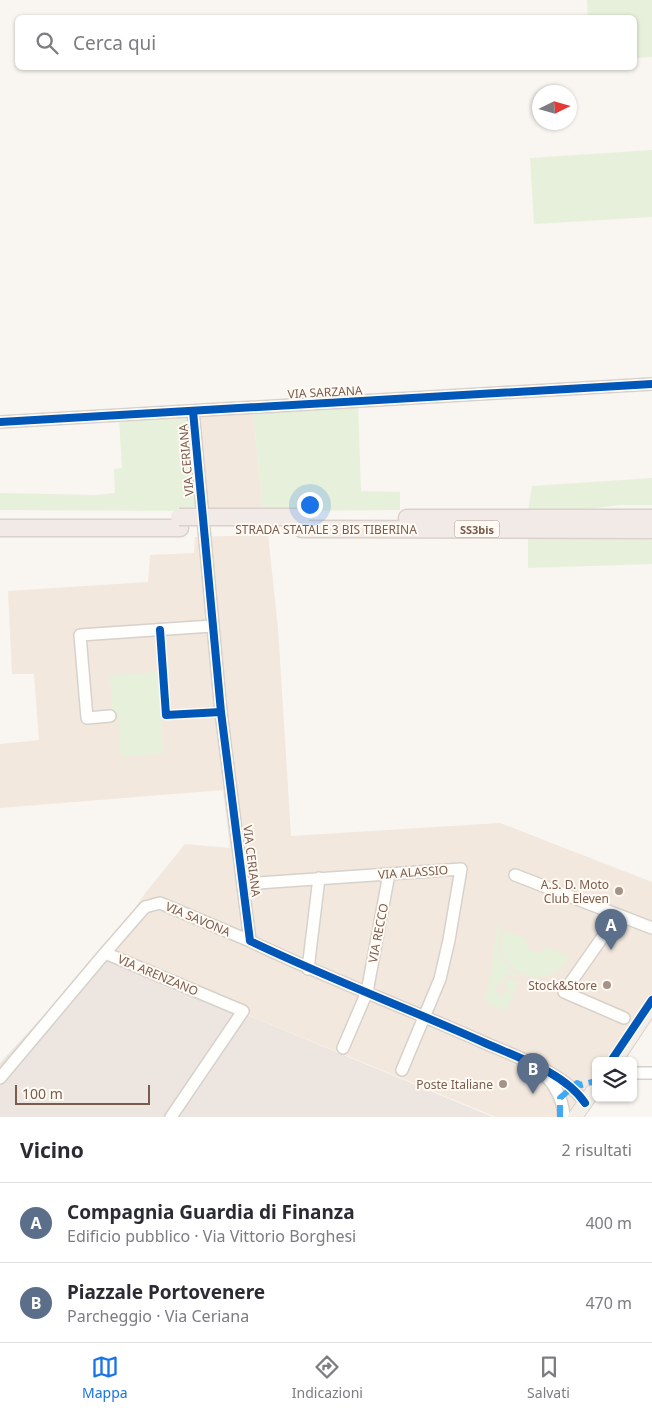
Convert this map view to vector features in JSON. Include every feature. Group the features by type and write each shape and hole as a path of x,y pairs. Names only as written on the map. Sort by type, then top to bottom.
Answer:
{"highway":[{"name":"STRADA STATALE 3 BIS TIBERINA","path":"0,517 180,523"},
{"name":"STRADA STATALE 3 BIS TIBERINA","path":"0,528 180,523 652,518"},
{"name":"STRADA STATALE 3 BIS TIBERINA","path":"302,523 652,530"}],"main road":[{"path":"618,1057 652,1005"},
{"path":"575,1117 592,1092"}],"street":[{"name":"VIA SARZANA","path":"0,422 652,384"},
{"name":"VIA CERIANA","path":"193,411 221,712 250,941"},
{"path":"110,716 87,718 80,635 212,626"},
{"name":"VIA ALASSIO","path":"244,884 461,869 442,972 425,1016"},
{"name":"VIA RECCO","path":"343,1048 367,992 389,874"},
{"path":"515,876 652,928"},
{"path":"308,969 319,878"},
{"name":"VIA SAVONA","path":"105,953 145,907 160,903 250,941"},
{"path":"618,915 564,992 624,1018"},
{"path":"250,941 308,969 425,1016 538,1067 572,1086 584,1088 592,1087"},
{"name":"VIA ARENZANO","path":"0,1078 105,953 243,1011 171,1117"},
{"path":"402,1070 425,1016"},
{"path":"538,1067 549,1078 563,1103 564,1117"},
{"path":"637,1073 652,1073"},
{"path":"572,1086 584,1103"},
{"path":"560,1098 570,1103 584,1103"}],"shaded area":[{"path":"253,410 263,511 203,511 192,414"},
{"path":"268,535 278,628 291,836 500,823 652,882 652,994 610,1057 592,1057 592,1083 568,1117 496,1117 100,954 146,892 185,844 230,848 223,790 0,808 0,744 39,740 34,674 12,674 8,591 148,582 150,555 194,553 195,537"},
{"path":"100,954 493,1117 0,1117 0,1063"}],"green space":[{"path":"587,0 652,0 652,57 637,58 637,15 588,15"},
{"path":"652,150 652,217 534,224 530,158"},
{"path":"358,404 361,491 400,492 400,510 263,511 253,410"},
{"path":"187,415 198,511 0,510 0,493 96,495 115,493 114,469 122,468 119,419"},
{"path":"652,478 652,505 620,505 589,509 528,511 532,486"},
{"path":"528,535 629,535 652,540 652,564 528,568"},
{"path":"158,672 163,753 121,757 118,713 112,713 110,675"},
{"path":"497,923 500,924 500,953 506,965 518,975 517,978 506,973 504,980 496,987 496,992 499,995 503,995 507,990 505,984 508,978 518,983 507,1011 485,1002 492,969"},
{"path":"504,930 526,938 528,947 533,952 540,952 547,947 570,957 559,969 546,976 533,977 521,974 511,966 504,956 501,944"}],"marked path":[{"path":"560,1117 560,1098 577,1083 581,1085 592,1082"}],"cycle path":[{"path":"0,422 652,384"},
{"path":"193,411 221,712 250,941 308,968 540,1067 565,1083 585,1103"},
{"path":"160,630 166,715 221,712"},
{"path":"614,1057 652,1000"}],"place":[{"name":"A.S. D. Moto Club Eleven","path":"619,891"},
{"name":"Compagnia Guardia di Finanza","path":"611,950"},
{"name":"Stock&Store","path":"607,985"},
{"name":"Poste Italiane","path":"503,1084"},
{"name":"Piazzale Portovenere","path":"533,1094"}]}
